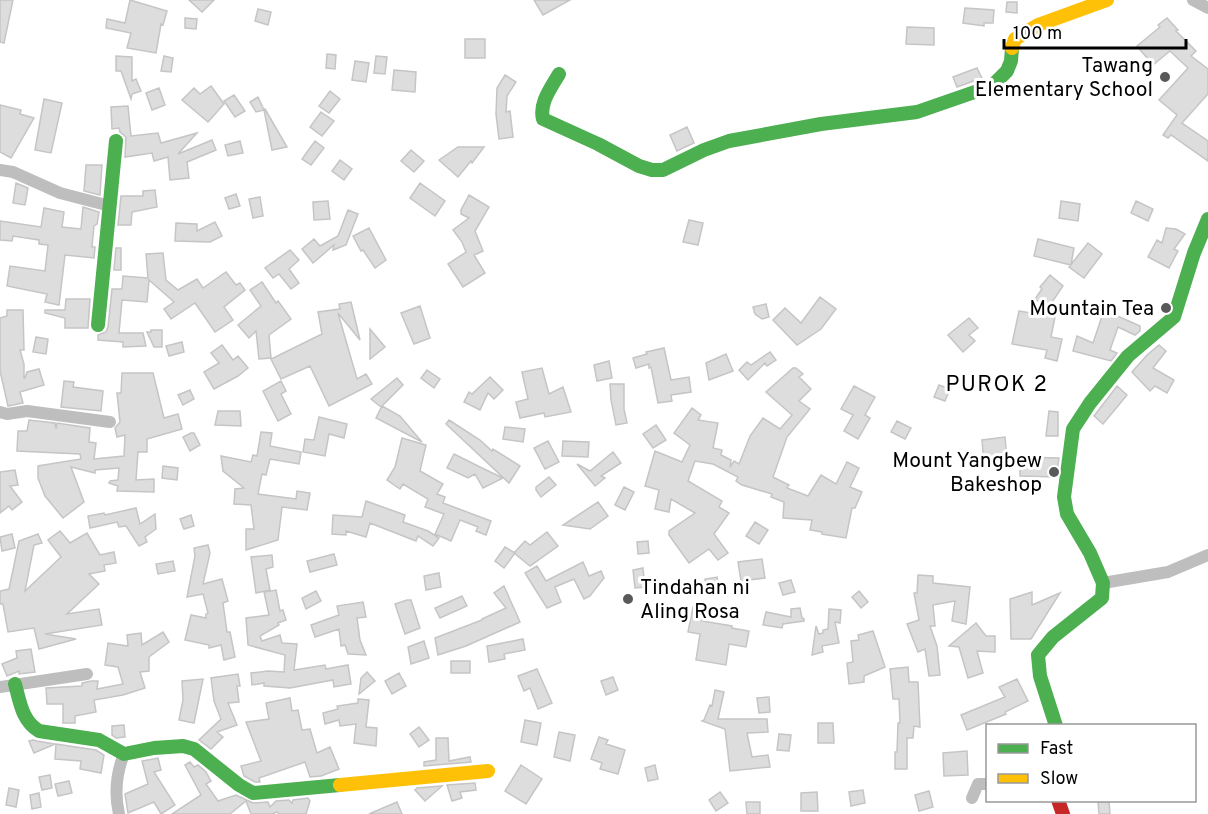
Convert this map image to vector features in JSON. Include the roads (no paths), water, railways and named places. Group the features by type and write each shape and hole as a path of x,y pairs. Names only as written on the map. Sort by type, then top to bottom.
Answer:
{"street":[{"path":"559,74 544,101 541,111 543,118 639,166 651,170 663,170 704,150 729,141 821,124 917,112 992,86 1007,70 1011,61 1012,46 1016,39 1038,25 1107,0"},
{"path":"1193,0 1208,8"},
{"path":"98,325 102,265 116,141"},
{"path":"0,170 13,172 60,193 110,206"},
{"path":"1055,724 1040,676 1038,655 1053,637 1102,598 1103,583 1090,553 1067,514 1064,497 1073,429 1090,403 1128,356 1174,317 1194,253 1208,219"},
{"path":"0,412 14,414 27,411 110,422"},
{"path":"1103,583 1168,572 1208,555"},
{"path":"0,687 87,674"},
{"path":"15,684 25,720 31,728 99,741 124,754 154,748 183,746 194,749 246,790 261,794 488,771"},
{"path":"119,814 116,777 124,754"},
{"path":"972,798 978,784 986,784"}],"place":[{"name":"Tawang Elementary School","path":"1165,77"},
{"name":"Mountain Tea","path":"1166,308"},
{"name":"Mount Yangbew Bakeshop","path":"1054,472"},
{"name":"Tindahan ni Aling Rosa","path":"628,599"}],"district":[{"name":"PUROK 2","path":"997,383"}]}
